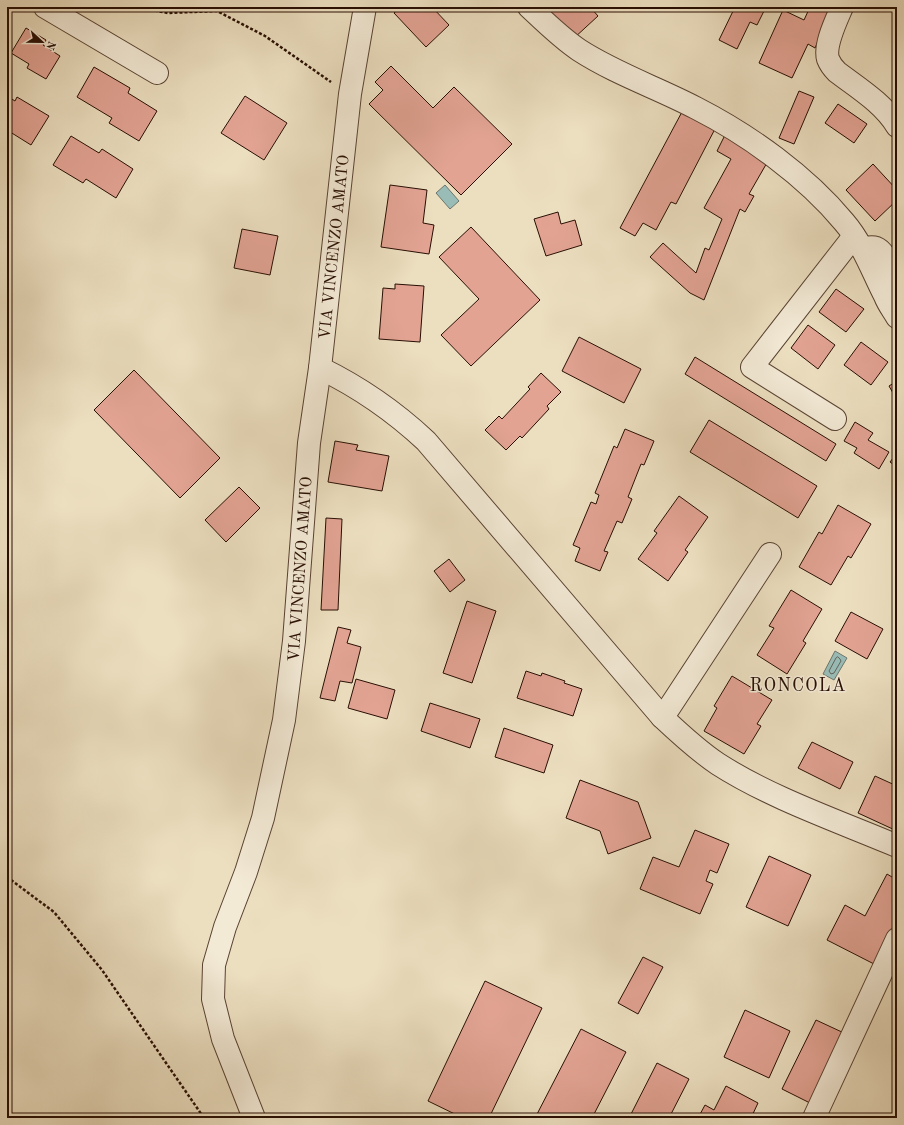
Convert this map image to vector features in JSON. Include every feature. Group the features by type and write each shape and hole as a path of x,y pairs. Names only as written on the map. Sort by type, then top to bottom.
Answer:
{"street":[{"path":"45,7 157,73"},
{"name":"VIA VINCENZO AMATO","path":"254,1118 223,1039 213,999 214,965 225,927 246,872 263,818 283,725 294,641 307,460 320,368 350,94 365,7"},
{"path":"529,7 565,40 593,59 697,108 729,127 784,165 816,192 844,221 859,243 885,297 897,317"},
{"path":"842,7 830,38 828,46 828,59 837,72 880,106 897,126"},
{"path":"859,243 874,246 882,252 897,282"},
{"path":"835,419 752,367 859,243"},
{"path":"320,368 354,386 392,411 431,446 662,717 688,741 709,758 737,776 783,798 897,846"},
{"path":"662,717 770,554"},
{"path":"814,1118 897,940"}],"path":[{"path":"135,7 168,13 217,11 265,36 350,94"},
{"path":"7,877 54,912 102,970 204,1118"}],"water":[{"path":"445,185 459,201 450,209 436,193"},
{"path":"835,651 847,658 834,680 823,674"}],"building":[{"path":"401,7 432,7 449,25 426,47 394,13"},
{"path":"590,7 598,16 573,39 545,8"},
{"path":"735,7 766,7 757,25 750,22 737,49 719,40"},
{"path":"810,7 834,7 815,48 808,44 792,78 759,63 783,10 804,20"},
{"path":"26,28 46,40 43,45 60,56 46,79 27,68 29,64 11,53"},
{"path":"391,66 433,108 454,87 512,144 461,195 369,104 383,90 375,82"},
{"path":"94,67 130,88 128,93 157,111 139,141 109,123 112,118 77,97"},
{"path":"799,91 814,97 794,144 779,138"},
{"path":"7,96 15,101 17,97 49,116 31,145 7,130"},
{"path":"245,96 287,123 264,160 221,133"},
{"path":"838,104 867,124 854,143 825,123"},
{"path":"683,110 716,127 676,204 671,202 656,230 643,223 635,236 620,228"},
{"path":"725,135 768,161 749,194 754,196 745,212 740,209 704,300 690,293 650,257 663,243 696,273 705,248 709,250 722,219 704,208 731,159 717,151"},
{"path":"71,136 99,153 102,149 133,169 116,198 86,179 83,183 53,165"},
{"path":"873,164 897,190 897,200 875,221 846,190"},
{"path":"390,185 427,190 423,223 434,225 429,254 381,247"},
{"path":"558,212 561,224 575,220 582,245 546,256 534,219"},
{"path":"471,227 540,300 471,366 441,335 479,299 439,257"},
{"path":"242,229 278,236 270,275 234,268"},
{"path":"395,284 424,286 420,342 379,339 383,288 395,289"},
{"path":"836,289 864,309 846,332 819,312"},
{"path":"808,325 835,345 818,369 791,348"},
{"path":"579,337 641,369 624,403 562,371"},
{"path":"861,342 888,362 871,385 844,365"},
{"path":"695,357 836,444 826,461 685,374"},
{"path":"134,370 220,458 180,498 94,410"},
{"path":"541,373 561,392 547,406 549,409 522,438 520,436 506,450 485,430 499,416 502,419 530,389 528,387"},
{"path":"897,381 897,400 889,386"},
{"path":"709,420 817,486 798,518 690,452"},
{"path":"855,422 873,433 868,440 889,452 879,469 854,453 857,448 844,441"},
{"path":"625,429 654,441 644,465 641,464 628,497 632,499 622,523 617,521 604,551 608,552 600,571 575,561 580,548 573,545 591,502 596,504 599,495 595,493 614,446 617,448"},
{"path":"335,441 358,445 356,450 389,456 382,491 328,482"},
{"path":"897,453 897,467 890,462"},
{"path":"239,487 260,508 226,542 205,520"},
{"path":"679,496 708,517 685,550 688,552 668,581 638,559 657,533 654,531"},
{"path":"838,505 871,524 851,558 848,556 831,585 799,567 819,532 822,534"},
{"path":"326,518 342,519 338,610 321,610"},
{"path":"449,559 465,580 450,592 434,571"},
{"path":"791,590 822,609 803,641 806,643 787,674 757,655 774,628 769,626"},
{"path":"467,601 496,611 472,683 443,673"},
{"path":"851,612 883,629 867,659 835,641"},
{"path":"338,627 351,630 347,643 361,647 352,683 340,681 335,701 320,698"},
{"path":"897,659 897,673 893,672"},
{"path":"526,671 541,676 542,673 582,689 573,716 517,698"},
{"path":"732,676 772,700 757,724 761,726 744,754 704,731 717,708 714,706"},
{"path":"356,679 395,690 387,719 348,708"},
{"path":"430,703 480,719 470,748 421,731"},
{"path":"504,728 553,745 544,773 495,757"},
{"path":"812,742 853,762 840,789 798,768"},
{"path":"875,776 897,786 897,831 858,813"},
{"path":"580,780 638,802 651,838 608,854 600,831 566,818"},
{"path":"695,830 729,844 717,873 710,870 706,881 713,884 700,914 640,889 653,857 679,867"},
{"path":"769,856 811,875 788,926 746,907"},
{"path":"887,874 897,880 897,920 874,964 827,940 845,905 865,916"},
{"path":"643,957 663,967 638,1014 618,1003"},
{"path":"485,981 542,1008 489,1118 463,1118 428,1101"},
{"path":"745,1010 790,1031 769,1078 724,1057"},
{"path":"816,1020 844,1033 810,1103 782,1089"},
{"path":"581,1029 626,1052 592,1118 535,1118"},
{"path":"657,1063 689,1079 669,1118 629,1118"},
{"path":"726,1086 758,1103 751,1118 698,1118 705,1105 714,1110"}],"district":[{"name":"RONCOLA","path":"798,685"}]}
